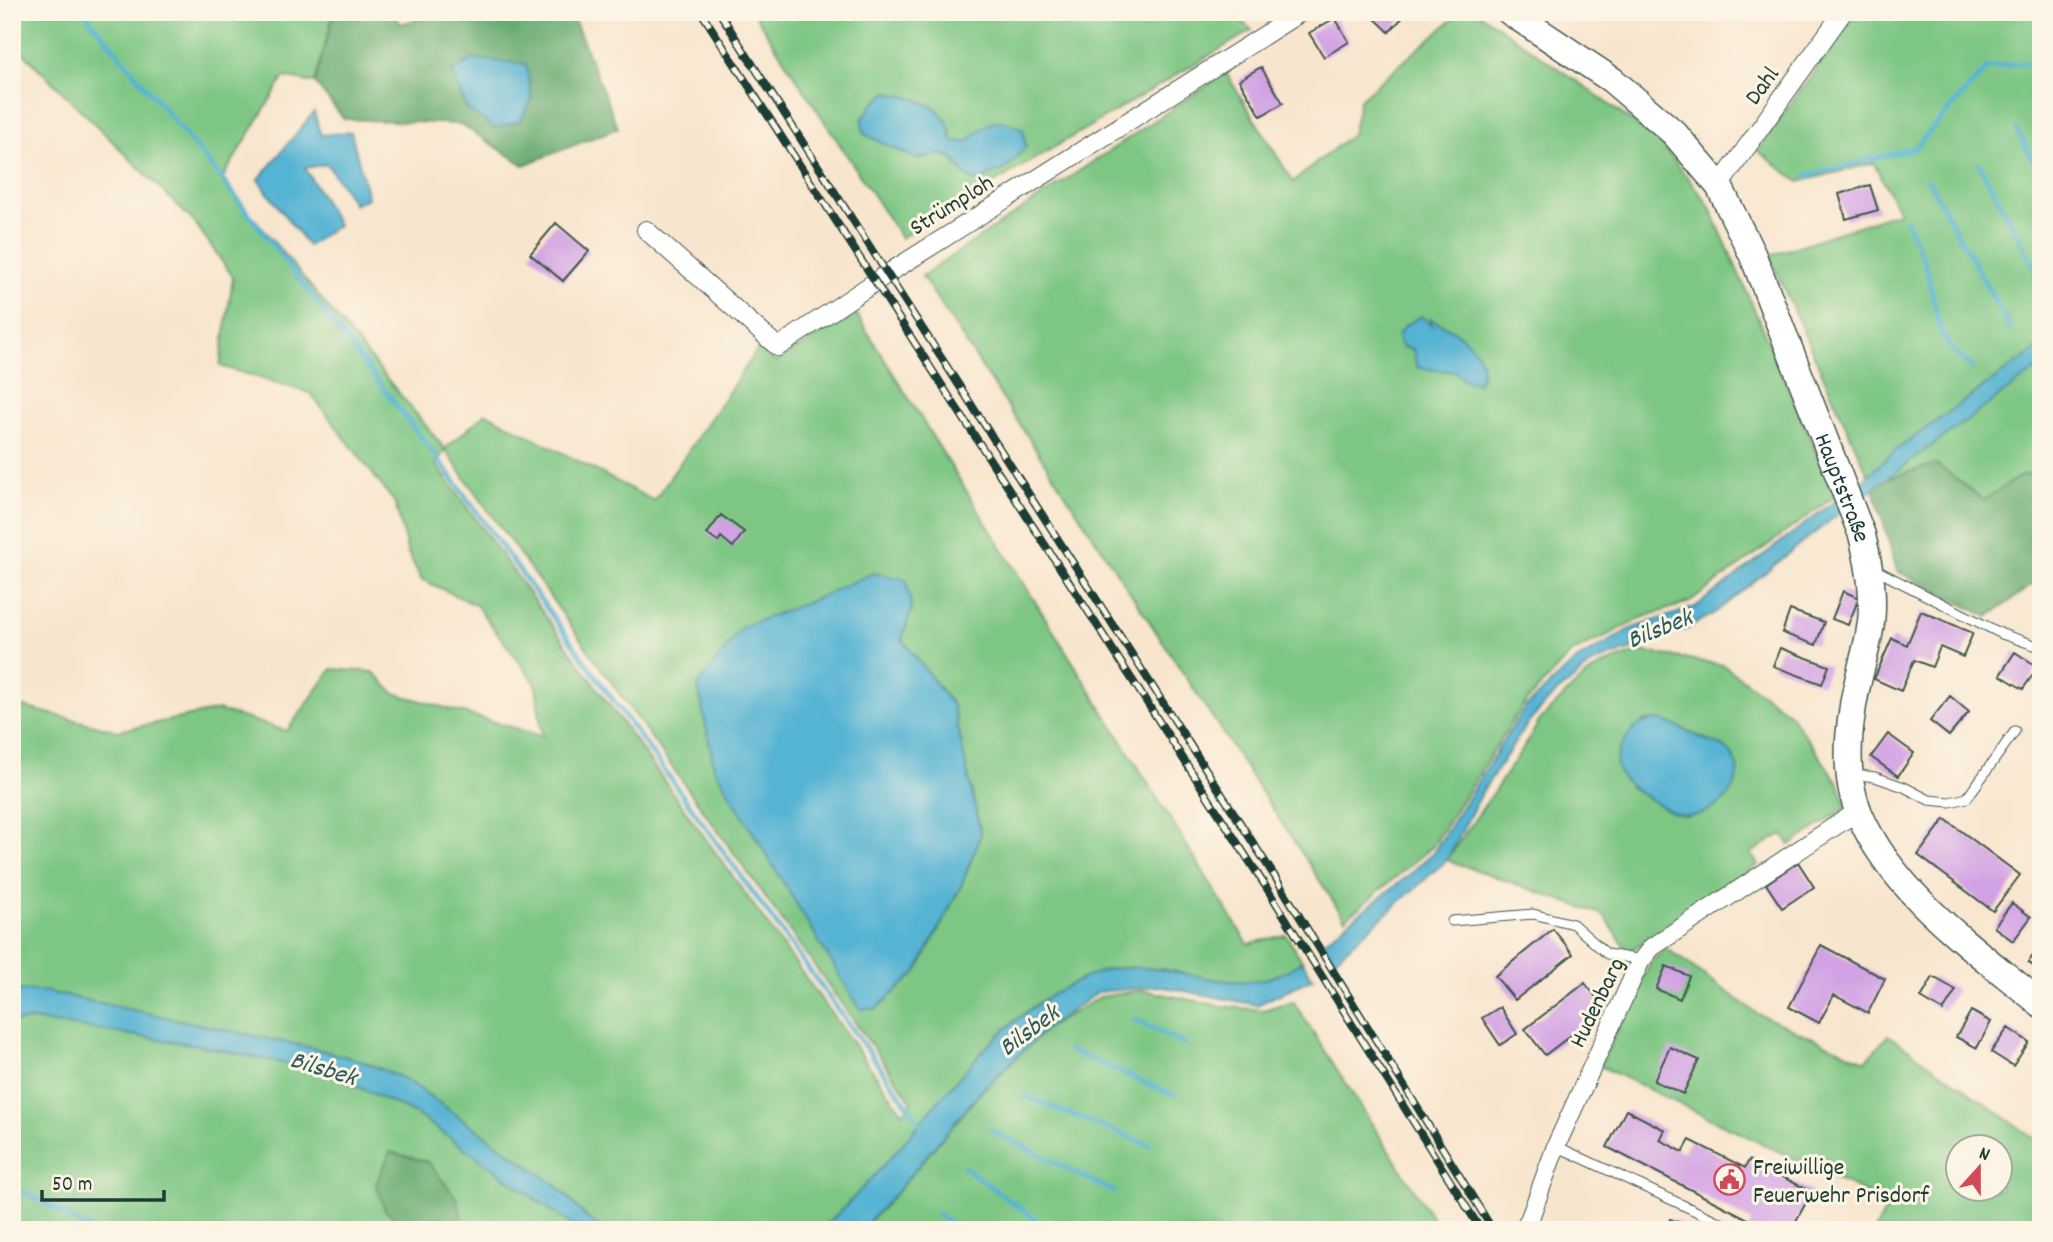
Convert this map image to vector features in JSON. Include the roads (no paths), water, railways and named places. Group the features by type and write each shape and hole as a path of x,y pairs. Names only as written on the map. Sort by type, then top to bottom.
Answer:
{"main road":[{"name":"Hauptstraße","path":"1510,12 1612,80 1674,133 1718,186 1753,256 1862,535 1870,567 1873,599 1871,621 1852,710 1848,745 1850,774 1858,811 1875,846 1922,901 2041,1003"}],"street":[{"name":"Strümploh","path":"646,230 778,347 887,274 1301,12"},
{"name":"Dahl","path":"1718,186 1843,12"},
{"name":"Hudenbarg","path":"1523,1230 1530,1218 1556,1146 1643,960 1652,947 1858,811"}],"lane":[{"path":"1870,567 2002,634 2037,646 2041,642"},
{"path":"1850,774 1904,787 1929,800 1950,802 1967,798 2015,731"},
{"path":"1451,921 1533,914 1573,924 1607,954 1643,960"},
{"path":"1556,1146 1732,1228"}],"water":[{"path":"473,59 526,64 532,99 520,121 495,128 467,109 452,72"},
{"path":"888,92 921,101 939,111 950,129 952,141 967,142 987,125 998,121 1023,129 1026,147 1007,168 976,182 963,173 953,158 944,154 916,159 864,134 862,120 872,105"},
{"path":"314,112 321,135 351,132 368,198 354,204 327,164 305,168 338,225 308,246 258,180"},
{"path":"1421,316 1432,326 1430,319 1450,329 1476,352 1482,372 1478,383 1466,381 1456,372 1419,368 1416,365 1413,349 1403,347 1398,334 1406,325"},
{"name":"Bilsbek","path":"2041,346 2041,366 1837,515 1716,612 1687,629 1595,662 1555,694 1528,723 1482,792 1447,860 1334,960 1323,942 1409,875 1434,851 1524,709 1576,660 1633,628 1695,607 1864,479 1892,453"},
{"path":"873,573 906,579 912,609 902,639 953,706 981,834 961,886 916,973 876,1009 860,1009 714,768 698,685 742,627 806,603"},
{"path":"1660,720 1721,746 1734,757 1737,776 1733,788 1722,802 1703,813 1677,814 1644,795 1621,776 1617,761 1625,740 1640,725"},
{"name":"Bilsbek","path":"1302,961 1313,978 1257,1005 1158,986 1098,992 1046,1029 982,1090 861,1230 815,1230 830,1221 889,1160 979,1055 1029,1010 1062,989 1111,969 1151,968 1217,980 1252,981 1269,978"},
{"name":"Bilsbek","path":"12,992 48,992 359,1060 407,1080 557,1186 586,1217 603,1230 579,1230 418,1115 329,1073 197,1045 35,1020 12,1022"}],"waterway":[{"path":"84,12 222,179 447,471 924,1128"},
{"path":"1806,176 1915,148 1987,68 2041,61"},
{"path":"2016,129 2041,174"},
{"path":"1979,164 2041,279"},
{"path":"1928,180 2010,328"},
{"path":"1906,220 1925,262 1941,334 1955,353 1972,367"},
{"path":"1134,1019 1184,1044"},
{"path":"1069,1050 1174,1095"},
{"path":"1024,1096 1150,1145"},
{"path":"991,1130 1114,1192"},
{"path":"964,1167 1050,1230"},
{"path":"12,1185 92,1230"},
{"path":"938,1214 957,1230"}],"railway":[{"path":"701,12 1266,887 1481,1230"},
{"path":"719,12 1277,880 1493,1230"}],"place":[{"name":"Freiwillige Feuerwehr Prisdorf","path":"1730,1180"}]}
